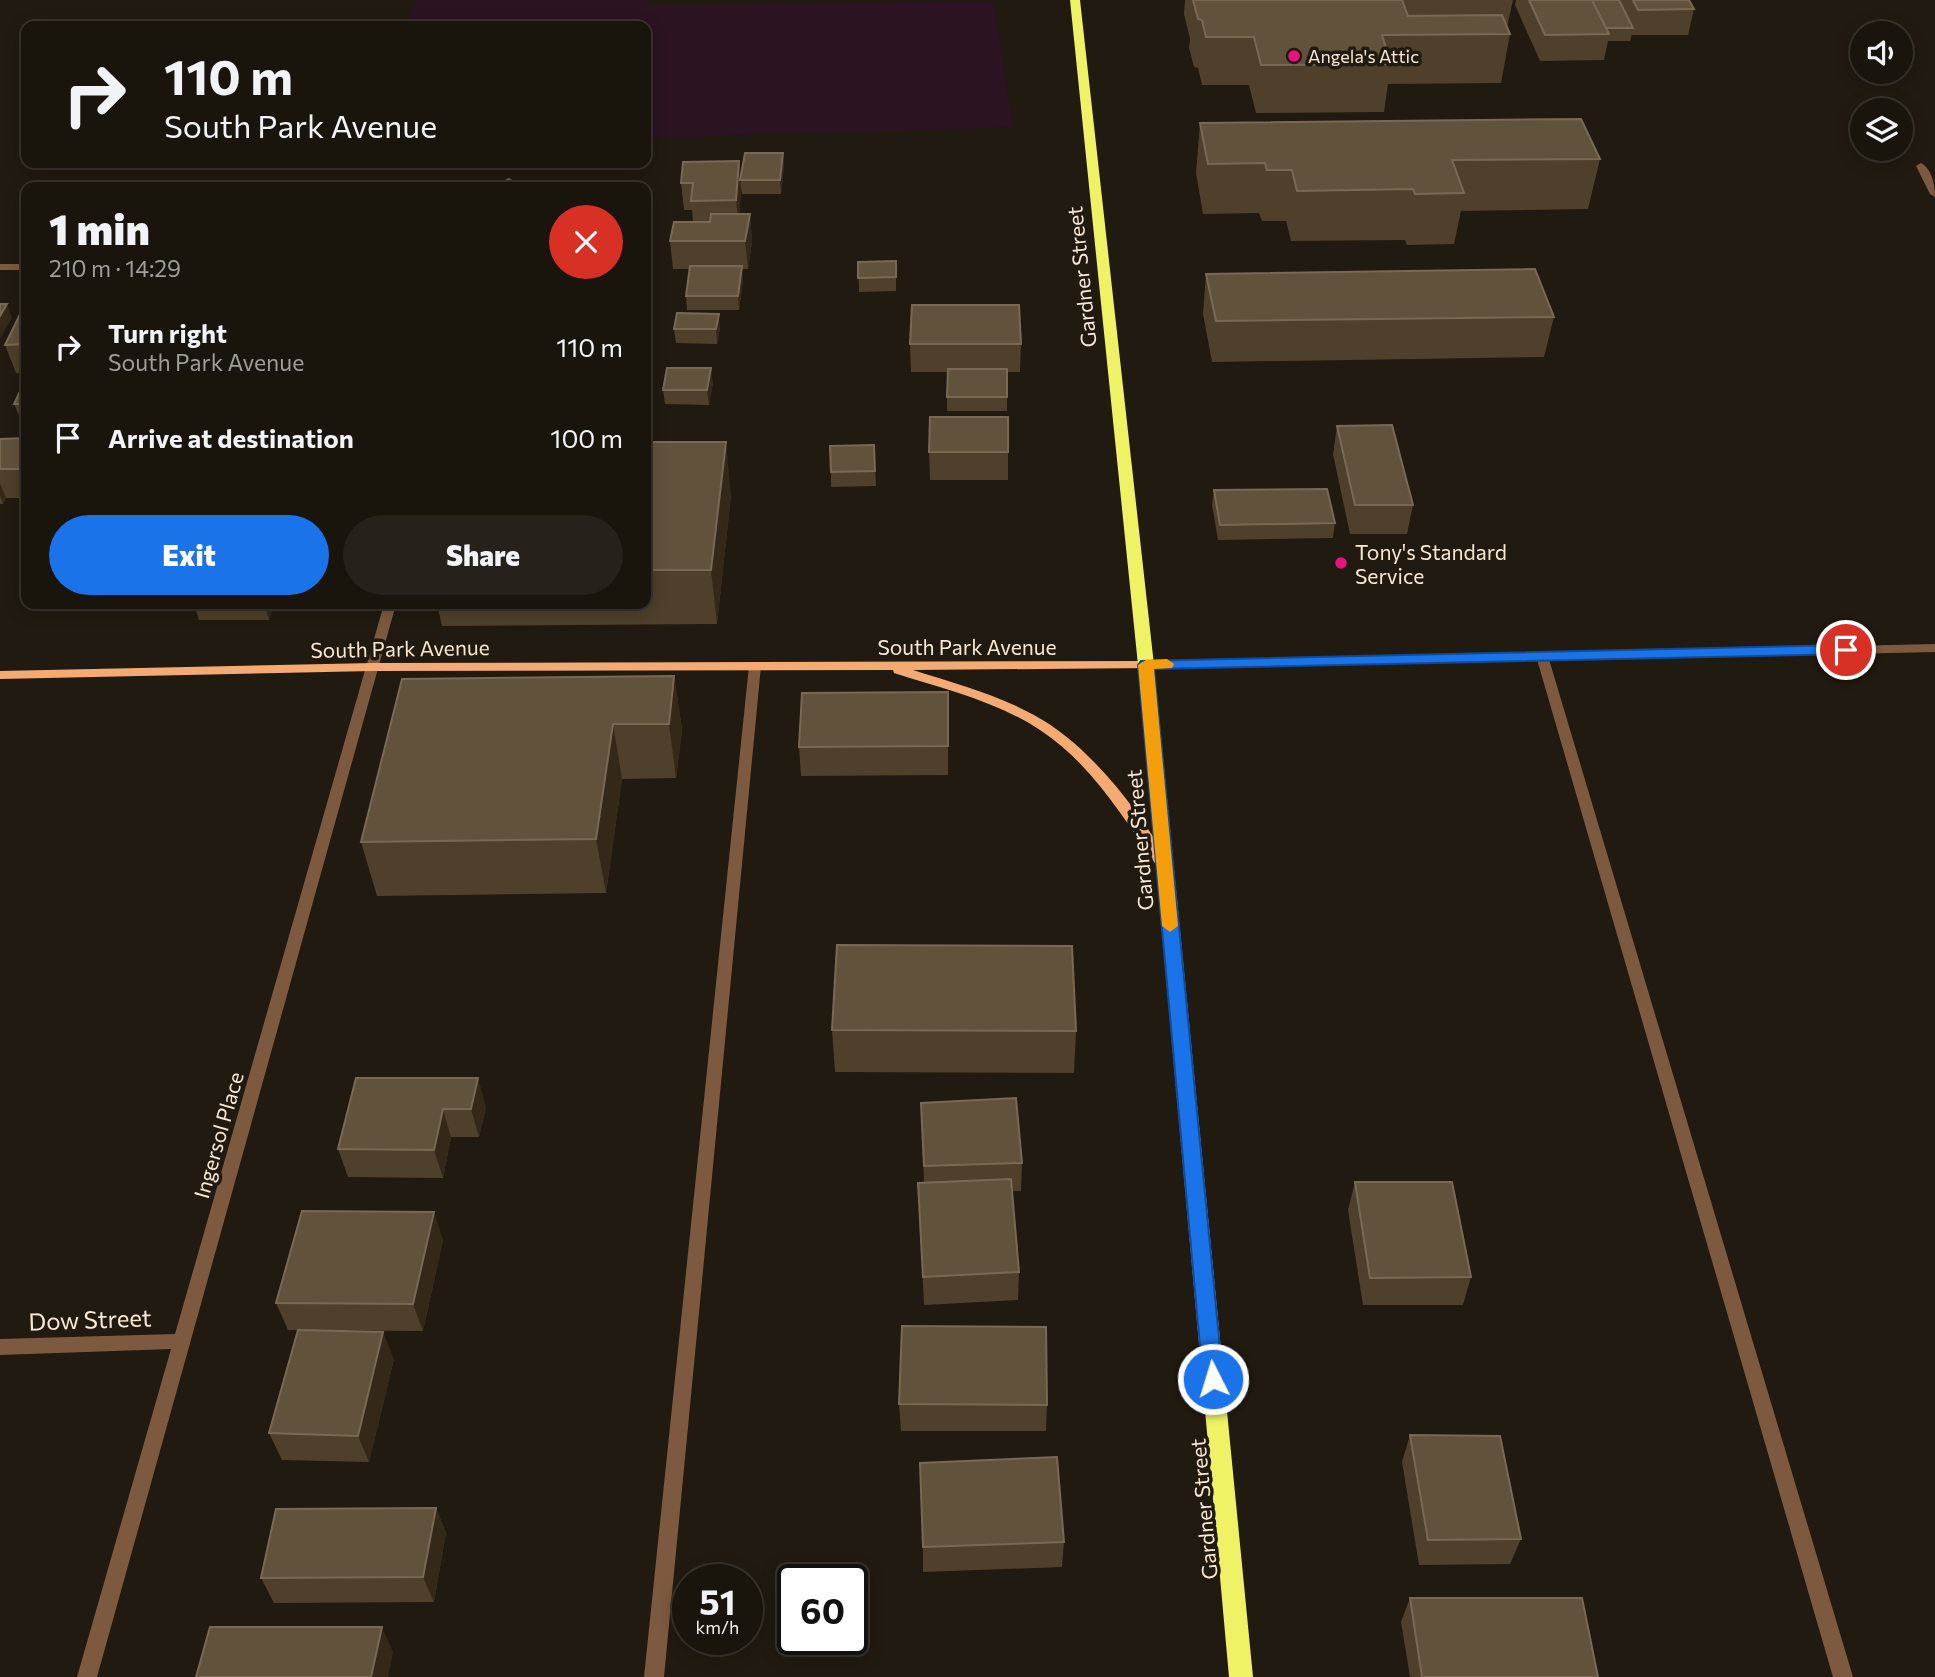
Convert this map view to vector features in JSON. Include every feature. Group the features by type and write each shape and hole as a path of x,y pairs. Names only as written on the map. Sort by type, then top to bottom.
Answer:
{"main road":[{"name":"Gardner Street","path":"1075,0 1146,665 1241,1677"}],"street":[{"path":"1922,166 1935,194"},
{"path":"0,267 21,267"},
{"name":"Ingersol Place","path":"87,1677 389,609"},
{"name":"South Park Avenue","path":"0,675 373,667 1146,665 1932,648"},
{"path":"1932,648 1935,662"},
{"path":"1542,656 1843,1677"},
{"path":"654,1677 754,666"},
{"path":"888,666 1006,707 1044,726 1065,741 1095,772 1164,865"},
{"name":"Dow Street","path":"0,1346 182,1341"}],"shaded area":[{"path":"417,0 647,0 650,6 993,1 1013,127 651,138 651,21 409,21"}],"building":[{"path":"1193,0 1402,0 1408,16 1502,15 1510,34 1382,35 1391,64 1261,65 1254,37 1206,37"},
{"path":"1529,0 1592,0 1609,34 1545,35"},
{"path":"1592,0 1619,0 1633,28 1606,28"},
{"path":"1633,0 1689,0 1694,9 1638,10"},
{"path":"1581,119 1600,159 1452,160 1464,193 1415,194 1413,189 1297,191 1292,170 1267,170 1265,163 1208,164 1200,123"},
{"path":"745,153 783,153 780,180 740,180"},
{"path":"739,161 736,200 691,201 693,183 681,183 683,162"},
{"path":"711,214 750,214 745,241 670,241 674,222 710,222"},
{"path":"896,261 896,277 858,278 858,262"},
{"path":"690,266 742,266 738,296 686,296"},
{"path":"1535,269 1554,317 1216,321 1206,274"},
{"path":"0,304 7,304 0,316"},
{"path":"912,305 1019,305 1021,344 910,344"},
{"path":"21,312 21,344 5,345"},
{"path":"677,313 719,314 716,329 674,329"},
{"path":"667,368 711,368 707,390 663,390"},
{"path":"948,369 1007,369 1007,397 947,397"},
{"path":"21,389 21,404 14,404"},
{"path":"930,417 1008,417 1008,452 929,452"},
{"path":"1392,425 1413,505 1355,505 1337,426"},
{"path":"21,438 21,469 0,469 0,439"},
{"path":"651,442 726,442 711,570 651,570"},
{"path":"874,445 875,471 831,472 830,446"},
{"path":"1327,489 1335,523 1220,525 1214,490"},
{"path":"674,676 669,724 613,724 596,839 361,842 402,679"},
{"path":"948,692 948,746 799,747 802,693"},
{"path":"837,945 1072,946 1076,1031 832,1030"},
{"path":"356,1078 478,1078 471,1109 443,1109 434,1150 338,1149"},
{"path":"1016,1098 1022,1163 924,1166 921,1103"},
{"path":"1011,1179 1019,1272 923,1277 918,1183"},
{"path":"1355,1182 1452,1182 1471,1277 1370,1278"},
{"path":"302,1211 434,1212 413,1304 276,1303"},
{"path":"902,1326 1046,1327 1047,1405 899,1404"},
{"path":"298,1330 383,1332 358,1436 269,1433"},
{"path":"1410,1435 1500,1436 1521,1539 1428,1540"},
{"path":"1057,1457 1064,1542 923,1547 920,1463"},
{"path":"436,1508 423,1577 261,1578 276,1509"},
{"path":"1410,1598 1582,1598 1598,1677 1422,1677"},
{"path":"210,1627 382,1627 371,1677 196,1677"}],"slow traffic":[{"path":"1167,664 1146,665 1170,926"}],"place":[{"name":"Angela's Attic","path":"1294,56"},
{"name":"Tony's Standard Service","path":"1341,563"}],"route":[{"path":"1213,1379 1146,665 1846,650"}]}
